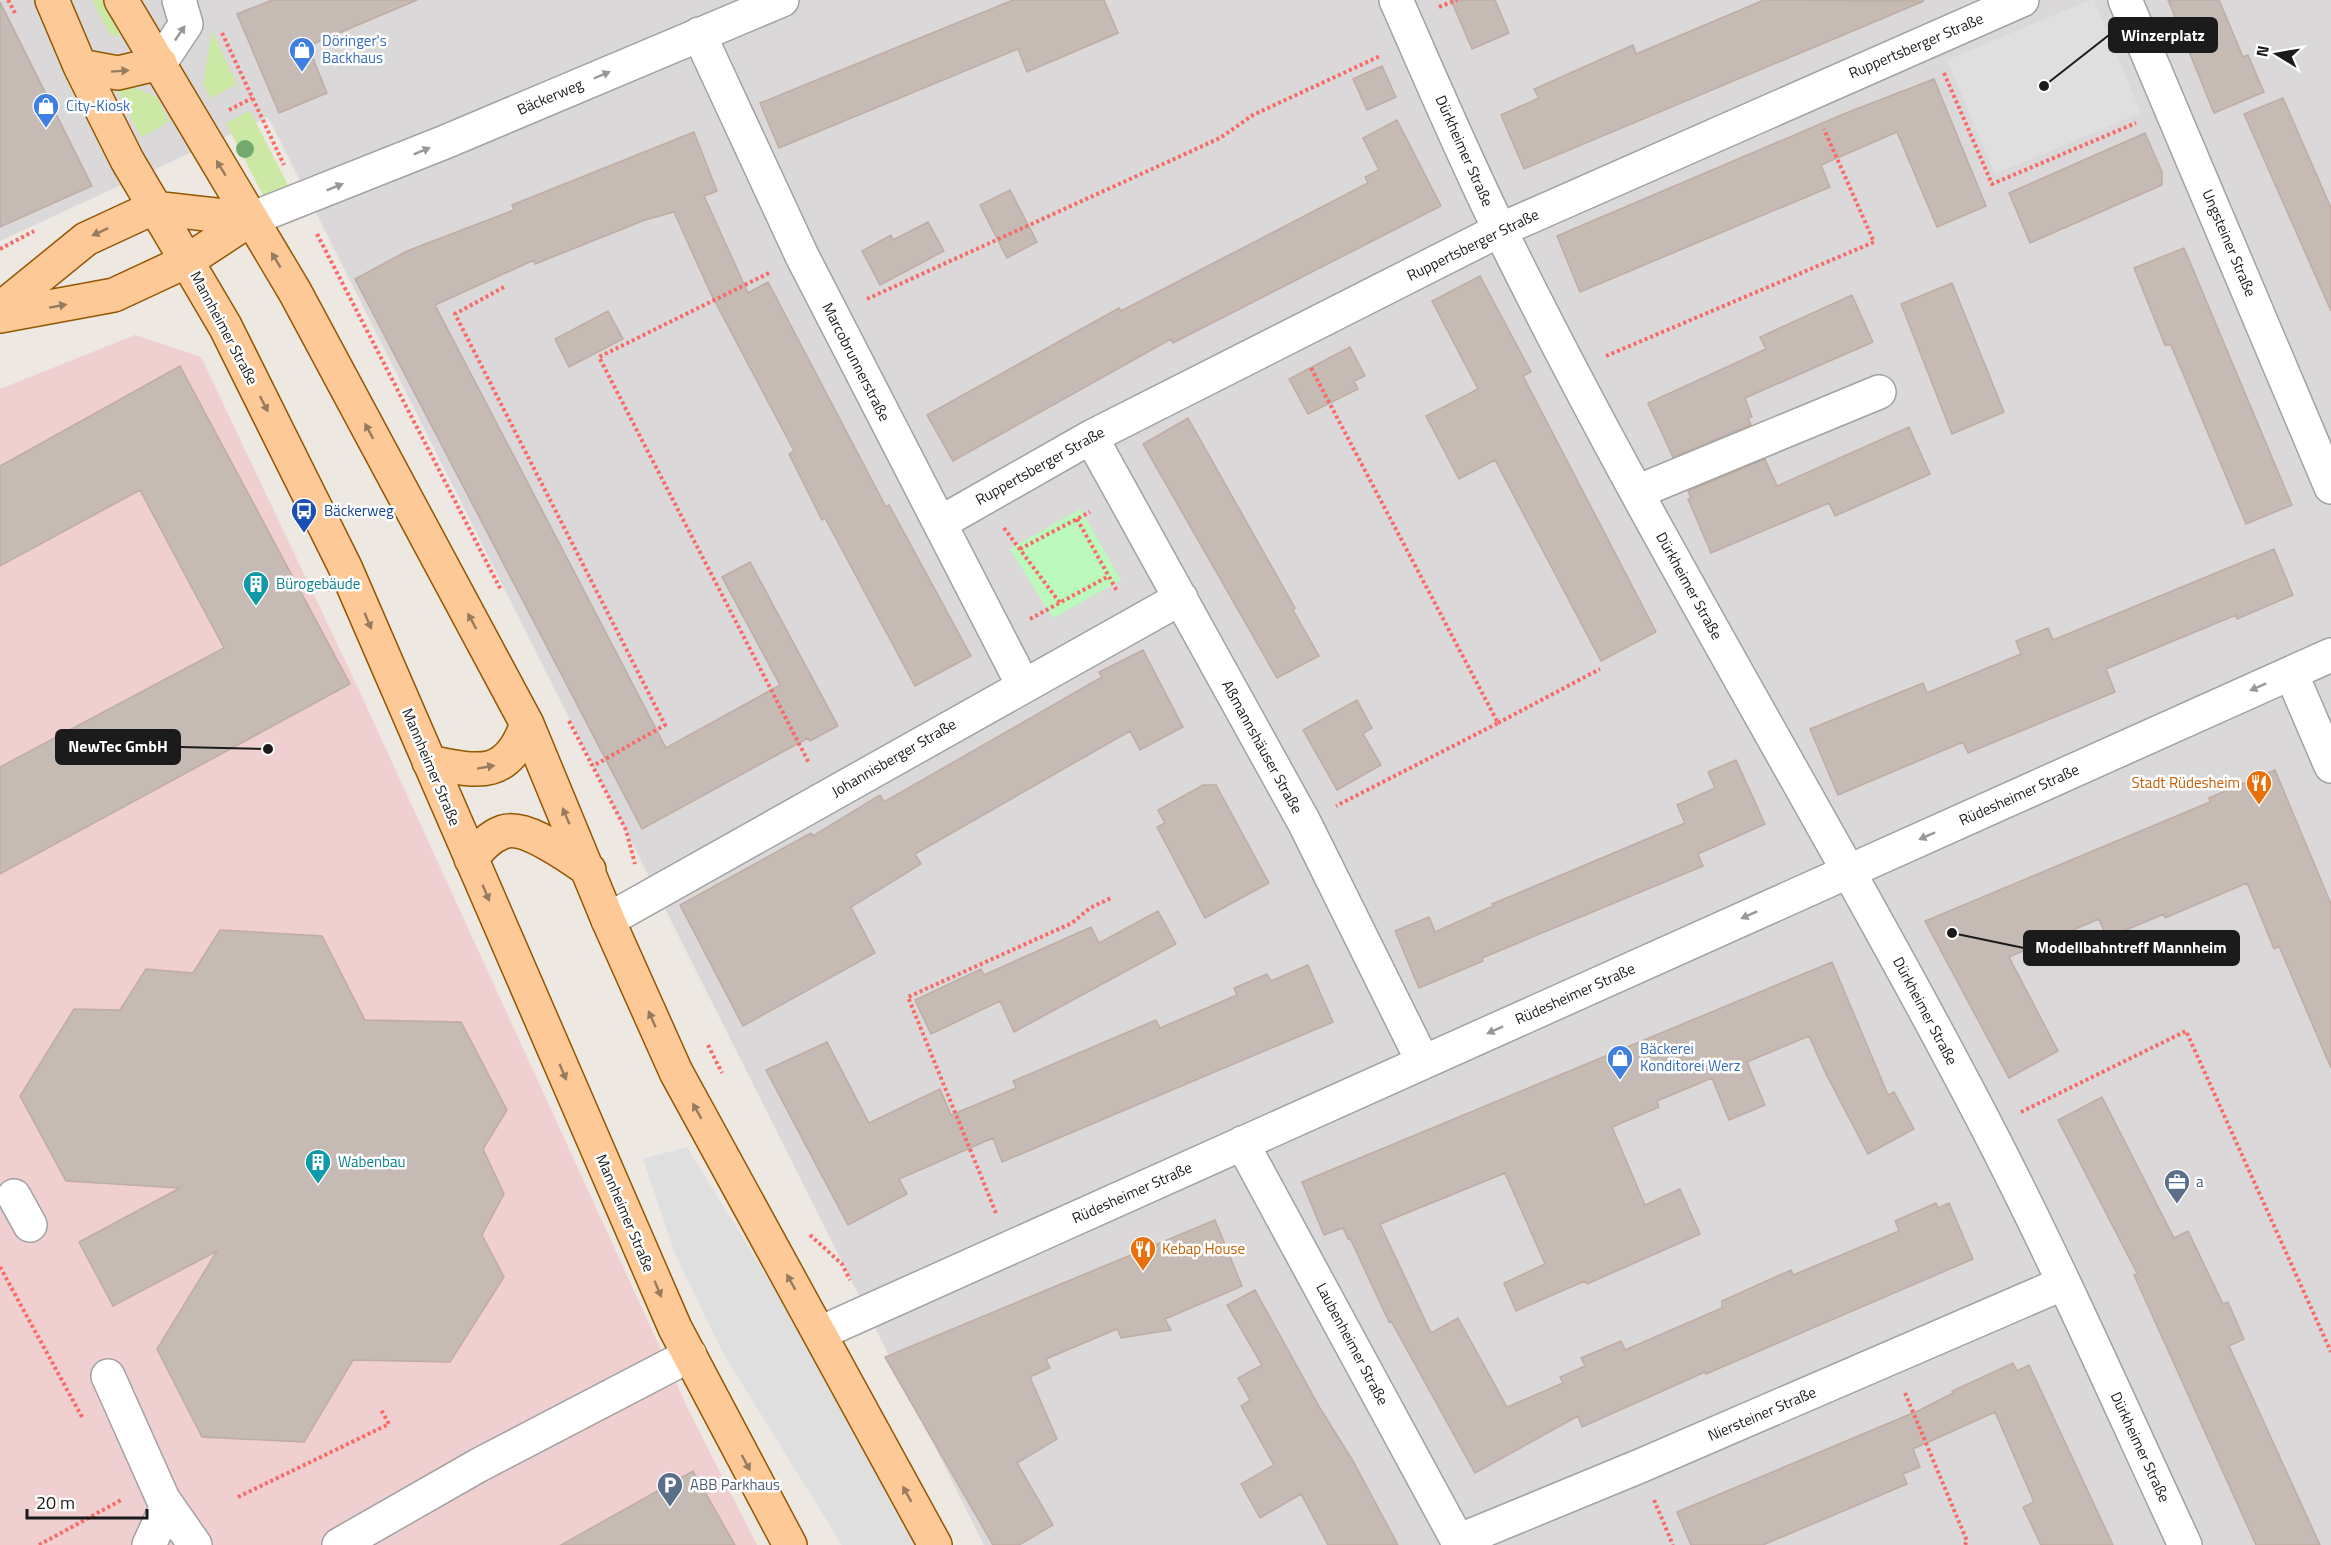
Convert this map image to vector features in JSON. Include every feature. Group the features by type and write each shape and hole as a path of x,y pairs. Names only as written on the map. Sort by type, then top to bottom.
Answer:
{"main road":[{"name":"Mannheimer Straße","path":"52,0 80,66 153,207 225,326 345,567 675,1328 790,1545"},
{"path":"121,0 295,292 527,724 608,920 676,1072 935,1545"},
{"path":"80,66 118,73 160,63"},
{"path":"0,309 86,239 153,207 251,219"},
{"path":"0,316 114,295 187,261 251,219"},
{"path":"429,762 470,770 501,765 519,749 527,724"},
{"path":"471,859 485,842 505,831 537,837 589,870"}],"street":[{"path":"160,63 186,24 179,0"},
{"name":"Bäckerweg","path":"251,219 782,0"},
{"name":"Dürkheimer Straße","path":"1396,0 1500,230 1573,370 1637,492 1988,1129 2064,1283 2185,1545"},
{"name":"Ruppertsberger Straße","path":"940,523 1091,437 1500,230 1808,92 2022,0"},
{"name":"Ungsteiner Straße","path":"2126,0 2331,487"},
{"name":"Marcobrunnerstraße","path":"699,33 802,256 1023,685"},
{"path":"1637,492 1879,392"},
{"name":"Aßmannshäuser Straße","path":"1091,437 1304,822 1423,1062"},
{"name":"Johannisberger Straße","path":"608,920 1181,598"},
{"name":"Rüdesheimer Straße","path":"820,1333 2331,655"},
{"path":"2291,673 2331,766"},
{"name":"Laubenheimer Straße","path":"1242,1143 1459,1543"},
{"name":"Niersteiner Straße","path":"1459,1543 2064,1283"},
{"path":"339,1545 479,1465 690,1355"},
{"path":"108,1376 167,1506 195,1545"},
{"path":"149,1545 167,1506"}],"path":[{"path":"218,24 301,200"},
{"path":"1929,39 1992,184 2172,107"},
{"path":"832,315 1220,138 1253,116 1413,40"},
{"path":"1573,370 1874,242 1808,92"},
{"path":"802,256 600,357 827,796"},
{"path":"504,287 455,314 664,725 593,766"},
{"path":"1294,336 1498,723"},
{"path":"1020,549 1123,495"},
{"path":"982,498 1060,603"},
{"path":"1077,519 1135,623"},
{"path":"998,637 1109,576"},
{"path":"1304,822 1600,669"},
{"path":"1010,1247 908,997 1072,923 1090,908 1111,898"},
{"path":"1988,1129 2186,1031 2331,1352"},
{"path":"705,1038 727,1081"},
{"path":"804,1229 842,1264 866,1312"},
{"path":"0,1267 88,1427"},
{"path":"1890,1359 1967,1541 1965,1545"},
{"path":"238,1497 389,1424 380,1408"},
{"path":"1640,1466 1673,1545"},
{"path":"39,1545 126,1497"}],"shaded area":[{"path":"0,0 2331,0 2331,1545 984,1545 268,117 0,241"},
{"path":"2094,0 2141,113 1995,174 1947,60"},
{"path":"135,335 201,357 359,690 690,1413 757,1545 0,1545 0,389"},
{"path":"687,1147 816,1357 918,1545 842,1545 723,1353 676,1256 643,1159"}],"green space":[{"path":"92,0 102,0 119,30 117,37 110,34"},
{"path":"212,31 237,84 211,98 203,84"},
{"path":"125,84 157,97 169,122 141,137 118,93"},
{"path":"250,111 288,185 264,197 226,123"},
{"path":"1080,509 1121,580 1053,618 1010,549"}],"building":[{"path":"272,0 417,0 308,46 327,93 279,113 237,14"},
{"path":"1013,0 1104,0 1118,33 1027,72 1018,49 779,148 760,103"},
{"path":"1451,0 1495,0 1509,33 1472,49"},
{"path":"1764,0 1924,1 1524,169 1501,115 1539,98 1534,89 1633,45 1636,54"},
{"path":"2168,0 2219,0 2243,57 2248,55 2264,92 2214,113"},
{"path":"0,2 92,186 0,227"},
{"path":"1382,66 1396,97 1367,110 1353,79"},
{"path":"1934,79 1986,206 1937,227 1897,132 1821,165 1830,187 1580,292 1557,236 1846,113"},
{"path":"2283,98 2331,208 2331,311 2244,114"},
{"path":"1397,120 1441,206 1173,343 1171,339 953,461 927,415 1119,308 1121,311 1368,183 1365,177 1379,170 1363,138"},
{"path":"694,132 717,191 704,196 748,293 768,282 886,507 889,505 971,656 915,686 825,518 822,520 789,454 794,451 711,294 674,212 645,220 535,264 534,260 435,305 666,748 780,685 722,577 750,562 838,726 810,741 808,738 642,829 355,279 407,251 514,210 512,205"},
{"path":"2145,133 2162,172 2162,185 2030,243 2009,193"},
{"path":"1010,190 1037,242 1007,258 980,205"},
{"path":"928,222 944,251 880,285 862,251 891,235 893,240"},
{"path":"2184,248 2292,505 2246,524 2171,345 2165,345 2134,268"},
{"path":"1480,276 1531,372 1523,376 1656,632 1601,661 1495,460 1459,479 1426,416 1478,389 1432,301"},
{"path":"1952,283 2004,412 1952,434 1901,304"},
{"path":"1852,295 1873,342 1745,398 1752,417 1748,418 1751,425 1673,457 1648,403 1766,349 1760,337"},
{"path":"608,311 623,339 569,367 555,339"},
{"path":"1350,347 1365,376 1354,381 1358,389 1308,414 1289,379"},
{"name":"Bürogebäude","path":"180,366 350,684 0,874 0,767 224,648 140,490 0,566 0,466"},
{"path":"1188,418 1295,608 1293,610 1319,656 1277,678 1143,444"},
{"path":"1909,427 1930,474 1835,516 1829,503 1711,553 1688,499 1691,498 1688,491 1765,459 1777,486"},
{"path":"2274,549 2293,595 2237,619 2236,615 2106,669 2115,692 1968,753 1963,742 1838,795 1810,729 1923,683 1927,693 2021,654 2016,641 2048,628 2053,640"},
{"path":"1143,650 1183,727 1140,750 1130,731 915,854 921,864 851,907 875,953 743,1026 680,905 811,833 813,836 880,795 884,802 1102,677 1099,672"},
{"path":"1357,700 1372,728 1363,734 1381,765 1337,790 1303,730"},
{"path":"1736,760 1765,824 1698,854 1703,866 1482,958 1483,961 1419,988 1395,931 1429,917 1435,932 1493,906 1492,904 1685,823 1677,805 1715,788 1708,772"},
{"path":"2275,770 2331,904 2331,1068 2279,946 2274,949 2247,883 2165,918 2164,914 2107,938 2099,919 2009,957 2058,1051 2009,1078 1925,921 2210,802 2209,798"},
{"path":"1203,785 1216,785 1269,883 1205,918 1157,827 1165,823 1158,810"},
{"path":"1158,911 1176,944 1014,1032 1000,1001 931,1034 915,1000 981,969 984,975 1091,927 1099,943"},
{"name":"Wabenbau","path":"220,930 322,936 365,1020 461,1022 507,1110 483,1149 504,1194 482,1235 504,1277 450,1362 353,1360 304,1442 202,1437 157,1349 217,1251 113,1306 79,1242 180,1188 66,1181 20,1096 74,1009 120,1010 146,969 193,973"},
{"path":"1832,962 1888,1095 1894,1092 1914,1129 1868,1154 1809,1036 1747,1062 1765,1105 1729,1120 1712,1078 1657,1101 1659,1107 1612,1127 1645,1205 1680,1189 1700,1234 1587,1284 1585,1281 1516,1311 1504,1283 1545,1264 1505,1173 1380,1224 1431,1333 1458,1318 1507,1407 1563,1383 1560,1377 1585,1366 1581,1358 1621,1341 1625,1350 1722,1308 1722,1301 1791,1270 1793,1275 1899,1231 1895,1221 1936,1203 1938,1208 1949,1203 1973,1259 1706,1374 1705,1372 1582,1427 1578,1416 1475,1473 1391,1321 1389,1322 1350,1238 1348,1239 1343,1228 1324,1235 1302,1182"},
{"path":"1308,965 1333,1022 1002,1162 993,1138 899,1179 907,1194 848,1225 766,1070 827,1042 869,1123 940,1089 951,1115 1016,1088 1013,1081 1156,1020 1160,1028 1237,995 1234,988 1267,974 1271,981"},
{"path":"2102,1097 2174,1238 2188,1231 2223,1304 2228,1302 2244,1339 2229,1346 2320,1545 2256,1545 2134,1275 2137,1273 2058,1120"},
{"path":"1215,1220 1242,1286 1165,1319 1171,1330 1121,1338 1117,1329 1046,1359 1050,1368 1030,1377 1057,1439 1017,1463 1053,1525 1019,1545 993,1545 885,1357"},
{"path":"1255,1290 1320,1408 1353,1461 1398,1545 1328,1545 1301,1494 1260,1518 1241,1484 1274,1465 1241,1406 1250,1400 1238,1378 1262,1365 1227,1305"},
{"path":"2013,1363 2017,1371 2029,1365 2113,1545 2041,1545 2023,1507 2034,1502 1995,1412 1913,1449 1920,1467 1903,1474 1907,1484 1763,1545 1691,1545 1677,1512 1920,1410 1953,1393 1952,1391"},
{"name":"ABB Parkhaus","path":"693,1471 735,1545 561,1545"}],"place":[{"name":"Döringer's Backhaus","path":"302,73"},
{"name":"Winzerplatz","path":"2044,86"},
{"name":"City-Kiosk","path":"46,129"},
{"name":"Bäckerweg","path":"304,534"},
{"name":"Bürogebäude","path":"256,607"},
{"name":"NewTec GmbH","path":"268,749"},
{"name":"Stadt Rüdesheim","path":"2259,806"},
{"name":"Modellbahntreff Mannheim","path":"1952,933"},
{"name":"Bäckerei Konditorei Werz","path":"1620,1081"},
{"name":"Wabenbau","path":"318,1185"},
{"name":"a","path":"2177,1205"},
{"name":"Kebap House","path":"1143,1272"},
{"name":"ABB Parkhaus","path":"670,1508"}]}
